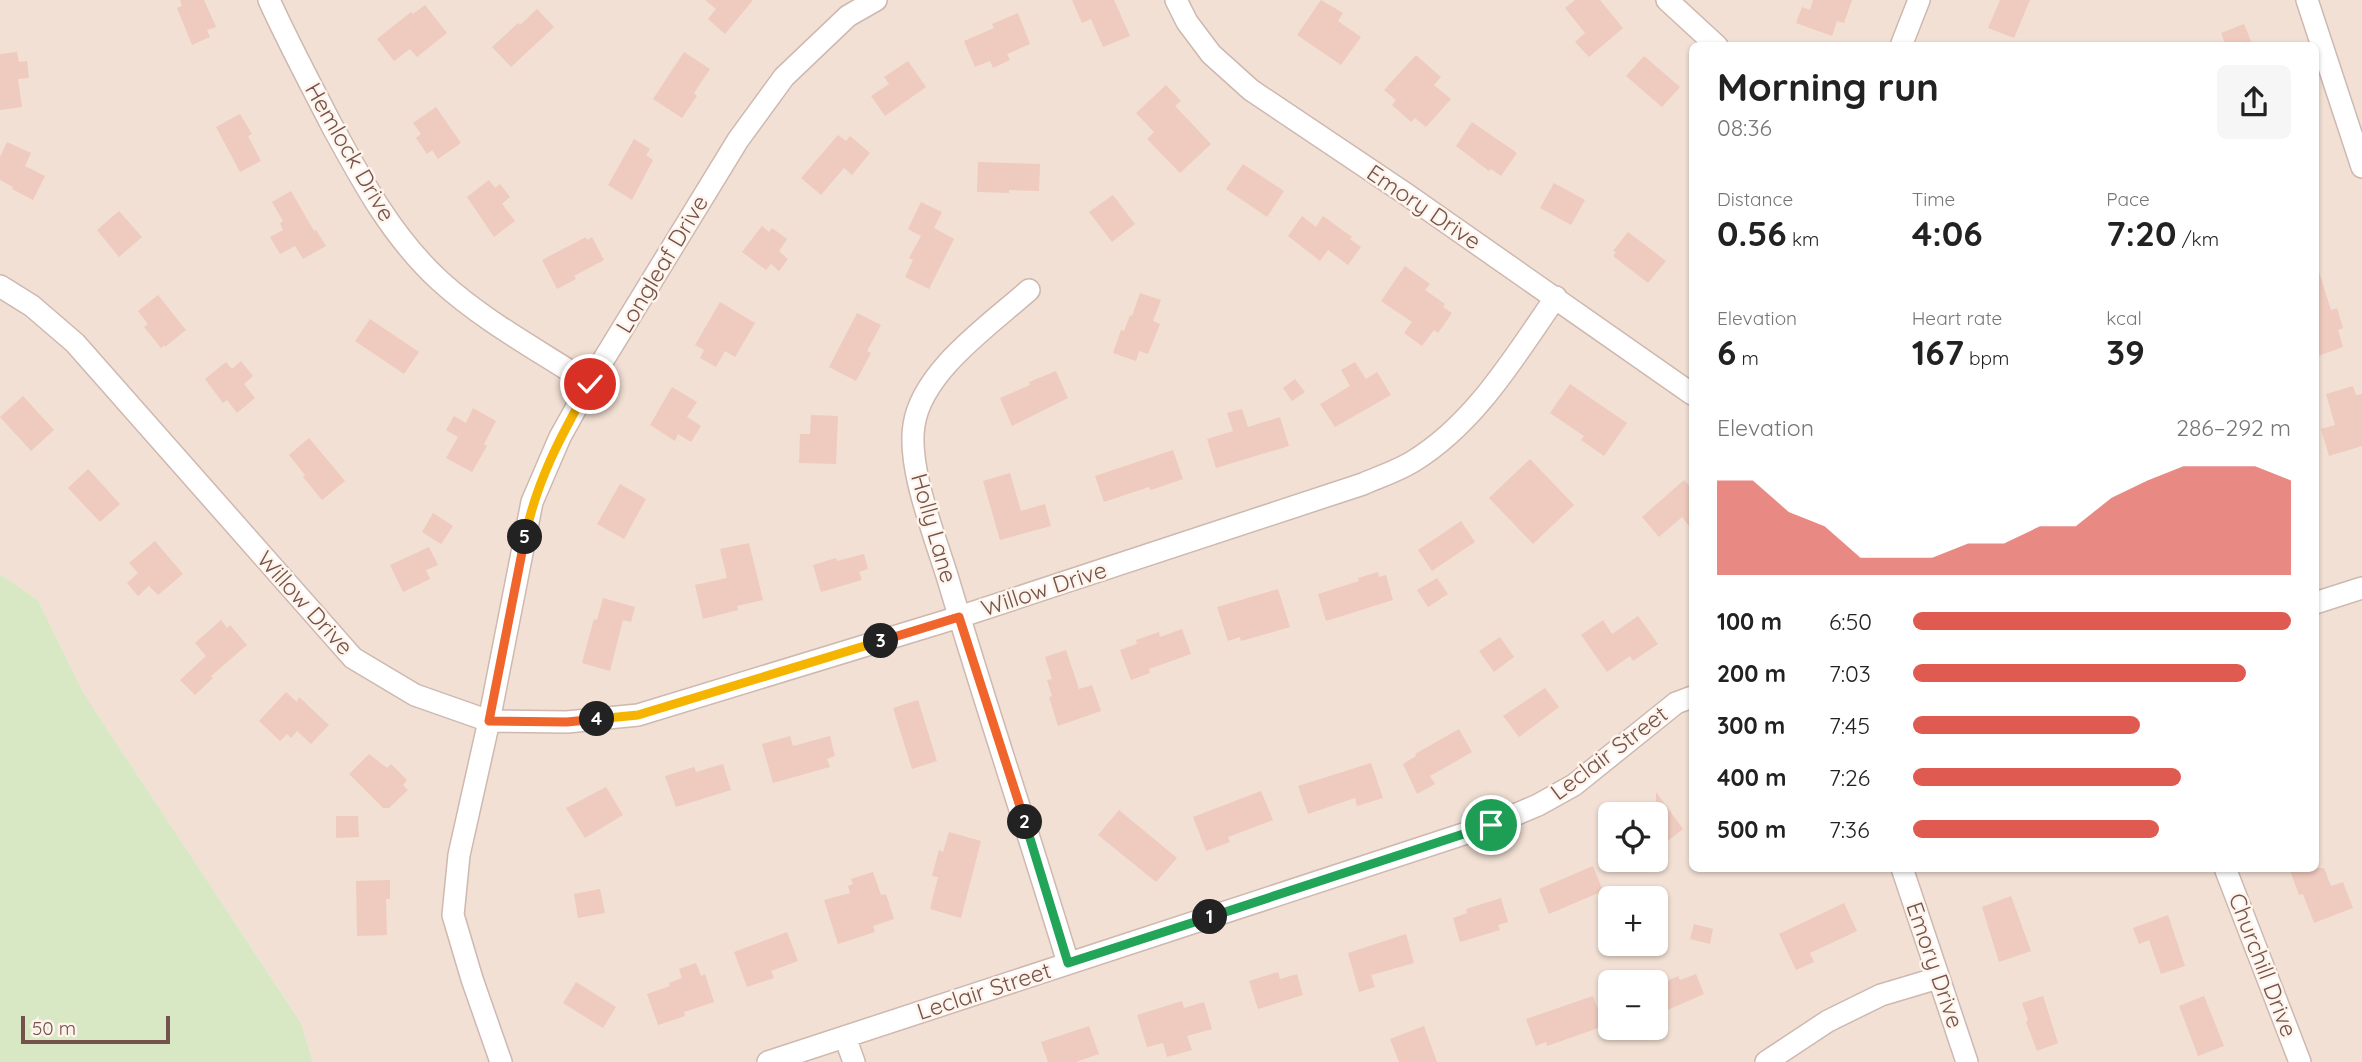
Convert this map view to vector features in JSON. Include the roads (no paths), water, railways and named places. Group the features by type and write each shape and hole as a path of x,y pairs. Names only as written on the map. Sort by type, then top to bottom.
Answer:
{"street":[{"name":"Longleaf Drive","path":"501,1062 453,915 459,855 489,721 532,502 560,437 590,384 737,140 784,77 844,8 876,0"},
{"name":"Emory Drive","path":"1175,0 1187,22 1212,54 1251,90 1689,392"},
{"path":"1667,0 1713,42"},
{"path":"1903,42 1919,0"},
{"path":"2307,0 2362,167"},
{"name":"Hemlock Drive","path":"277,2 369,194 405,244 440,281 481,314 590,384"},
{"name":"Willow Drive","path":"0,286 32,306 75,343 353,658 415,695 489,721 567,722 638,715 959,617 1363,484 1412,462 1453,431 1492,388 1556,298"},
{"name":"Holly Lane","path":"1029,290 949,361 926,391 914,423 913,454 959,617 1068,963"},
{"path":"2319,602 2362,588"},
{"name":"Leclair Street","path":"768,1062 1491,825 1538,805 1574,785 1676,703 1689,698"},
{"name":"Emory Drive","path":"1903,872 1967,1062"},
{"name":"Churchill Drive","path":"2227,872 2300,1062"},
{"path":"1766,1062 1828,1021 1881,995 1938,978"},
{"path":"845,1037 855,1062"}]}
